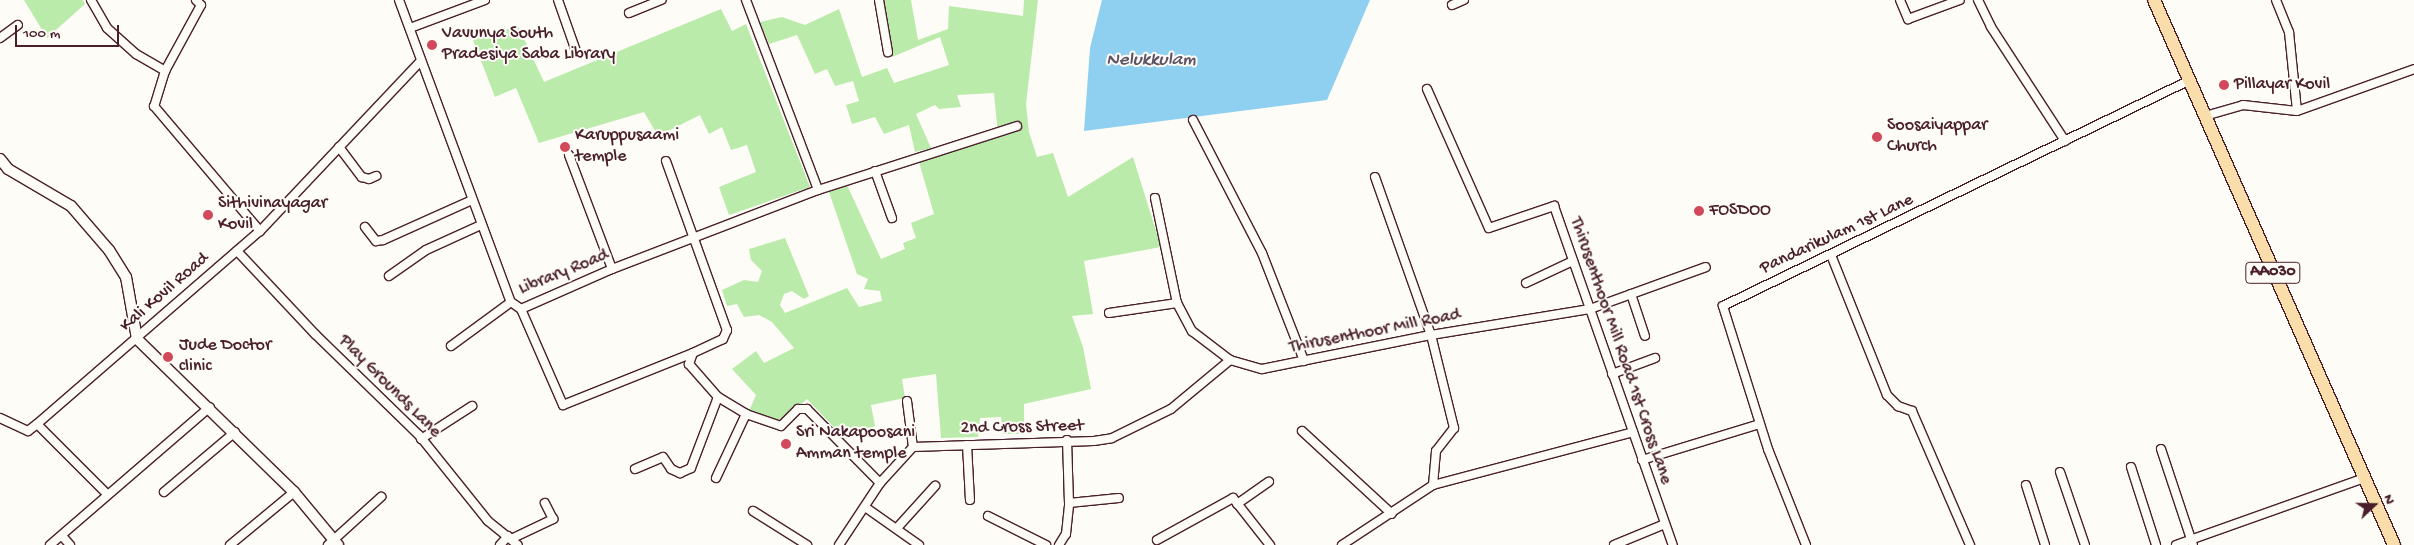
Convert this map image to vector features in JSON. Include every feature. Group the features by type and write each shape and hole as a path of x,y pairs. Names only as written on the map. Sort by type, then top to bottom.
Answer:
{"highway":[{"name":"AA030","path":"2154,0 2394,545"}],"street":[{"path":"91,0 107,28 136,54 165,71"},
{"path":"196,0 201,5 165,71 154,106 260,231"},
{"name":"Library Road","path":"399,0 420,62 511,302 521,310 612,269 818,190 1017,126"},
{"path":"455,0 459,10"},
{"path":"410,28 484,0"},
{"path":"558,0 576,51"},
{"path":"628,13 661,0"},
{"path":"746,0 818,190"},
{"path":"879,0 888,52"},
{"path":"1452,5 1464,0"},
{"path":"1900,0 1908,19 1960,0"},
{"path":"1978,0 1991,27 2065,141"},
{"path":"2276,0 2289,32 2297,111"},
{"path":"0,38 18,25"},
{"name":"Kali Kovil Road","path":"37,424 260,231 420,62"},
{"path":"2205,116 2243,105 2297,111 2414,69"},
{"name":"Pandarikulam 1st Lane","path":"1806,545 1760,424 1723,306 2190,80"},
{"name":"Thirusenthoor Mill Road 1st Cross Lane","path":"1427,89 1489,228 1554,206 1673,545"},
{"path":"1193,120 1262,253 1304,361"},
{"path":"339,147 362,177 369,179 376,176"},
{"path":"569,155 612,269"},
{"path":"0,159 8,169 71,206 109,250 126,277 136,339 210,406 294,492 333,543 381,497"},
{"path":"521,310 563,405 723,339 727,330 696,238 666,161"},
{"path":"875,171 892,218"},
{"path":"1375,177 1431,335 1454,428 1436,451 1433,485"},
{"name":"Thirusenthoor Mill Road","path":"1155,198 1177,303 1192,331 1230,360 1262,369 1431,335 1590,309 1706,267"},
{"path":"365,227 376,241 383,240 472,200"},
{"path":"389,276 426,250 481,225"},
{"name":"Play Grounds Lane","path":"237,251 422,439 488,520 518,545"},
{"path":"1831,254 1887,395 1898,406 1912,411 1970,545"},
{"path":"1526,283 1573,261"},
{"path":"1631,294 1645,336"},
{"path":"451,346 511,302"},
{"path":"1110,313 1177,303"},
{"path":"692,353 689,364 718,397 746,414 781,426 798,409 807,409 880,483"},
{"path":"1612,374 1655,358"},
{"name":"2nd Cross Street","path":"913,447 1112,438 1146,422 1194,392 1230,360"},
{"path":"635,469 663,457 671,469 680,473 691,468 718,397"},
{"path":"839,545 880,483 913,447 907,402"},
{"path":"50,545 210,406"},
{"path":"422,439 472,406"},
{"path":"716,478 746,414"},
{"path":"0,418 28,431 37,424 108,495"},
{"path":"1642,460 1760,424"},
{"path":"1302,431 1392,514"},
{"path":"164,492 236,432"},
{"path":"1342,545 1392,514 1433,485 1633,432"},
{"path":"1059,545 1066,534 1069,503 1068,440"},
{"path":"967,445 970,500"},
{"path":"2161,449 2193,542"},
{"path":"2131,467 2156,545"},
{"path":"2060,472 2085,545"},
{"path":"2176,545 2193,542 2364,478"},
{"path":"1237,504 1269,482"},
{"path":"2026,485 2044,545"},
{"path":"897,528 935,486"},
{"path":"230,545 294,492"},
{"path":"1069,503 1119,498"},
{"path":"1157,540 1228,499 1233,498 1268,542 1257,545"},
{"path":"500,545 509,538 553,519 545,503"},
{"path":"865,507 919,545"},
{"path":"753,511 807,545"},
{"path":"988,516 1046,545"},
{"path":"1614,545 1665,524"},
{"path":"62,536 70,545"}],"green space":[{"path":"24,0 83,0 85,4 47,38"},
{"path":"883,0 911,0 918,40 948,29 949,6 1023,16 1024,0 1038,0 1026,104 1029,132 1037,157 1053,153 1068,197 1133,157 1161,247 1084,261 1093,314 1072,316 1083,347 1091,389 1024,404 1024,434 1003,434 1001,417 980,418 978,437 941,438 936,374 902,379 905,398 871,405 875,426 845,439 807,399 782,422 749,411 756,395 732,369 756,351 764,363 794,348 772,322 759,315 744,317 737,304 727,306 722,290 744,280 758,282 762,271 751,260 749,249 785,238 809,296 804,299 792,291 784,294 780,305 785,313 847,288 859,307 882,301 880,291 864,289 868,279 857,274 829,192 847,185 881,259 905,249 903,243 916,238 911,223 934,214 919,162 998,135 994,93 957,95 961,107 939,109 935,105 916,114 931,148 915,152 909,125 884,134 875,117 852,124 846,105 859,101 853,81 835,86 827,69 815,74 797,35 769,44 760,22 782,17 805,25 839,9 862,77 887,68 894,83 949,65 940,37 892,57"},
{"path":"721,9 732,31 746,24 810,187 729,215 719,187 756,172 747,145 731,150 722,127 709,134 700,115 658,136 644,112 539,143 516,88 495,97 473,40 518,26 544,82"}],"water":[{"name":"Nelukkulam","path":"1102,0 1370,0 1327,100 1084,131 1090,48"}],"place":[{"name":"Vavunya South Pradesiya Saba Library","path":"432,45"},
{"name":"Pillayar Kovil","path":"2224,85"},
{"name":"Soosaiyappar Church","path":"1877,137"},
{"name":"Karuppusaami temple","path":"565,147"},
{"name":"FOSDOO","path":"1699,211"},
{"name":"Sithivinayagar Kovil","path":"208,215"},
{"name":"Jude Doctor clinic","path":"168,357"},
{"name":"Sri Nakapoosani Amman temple","path":"786,444"}]}
